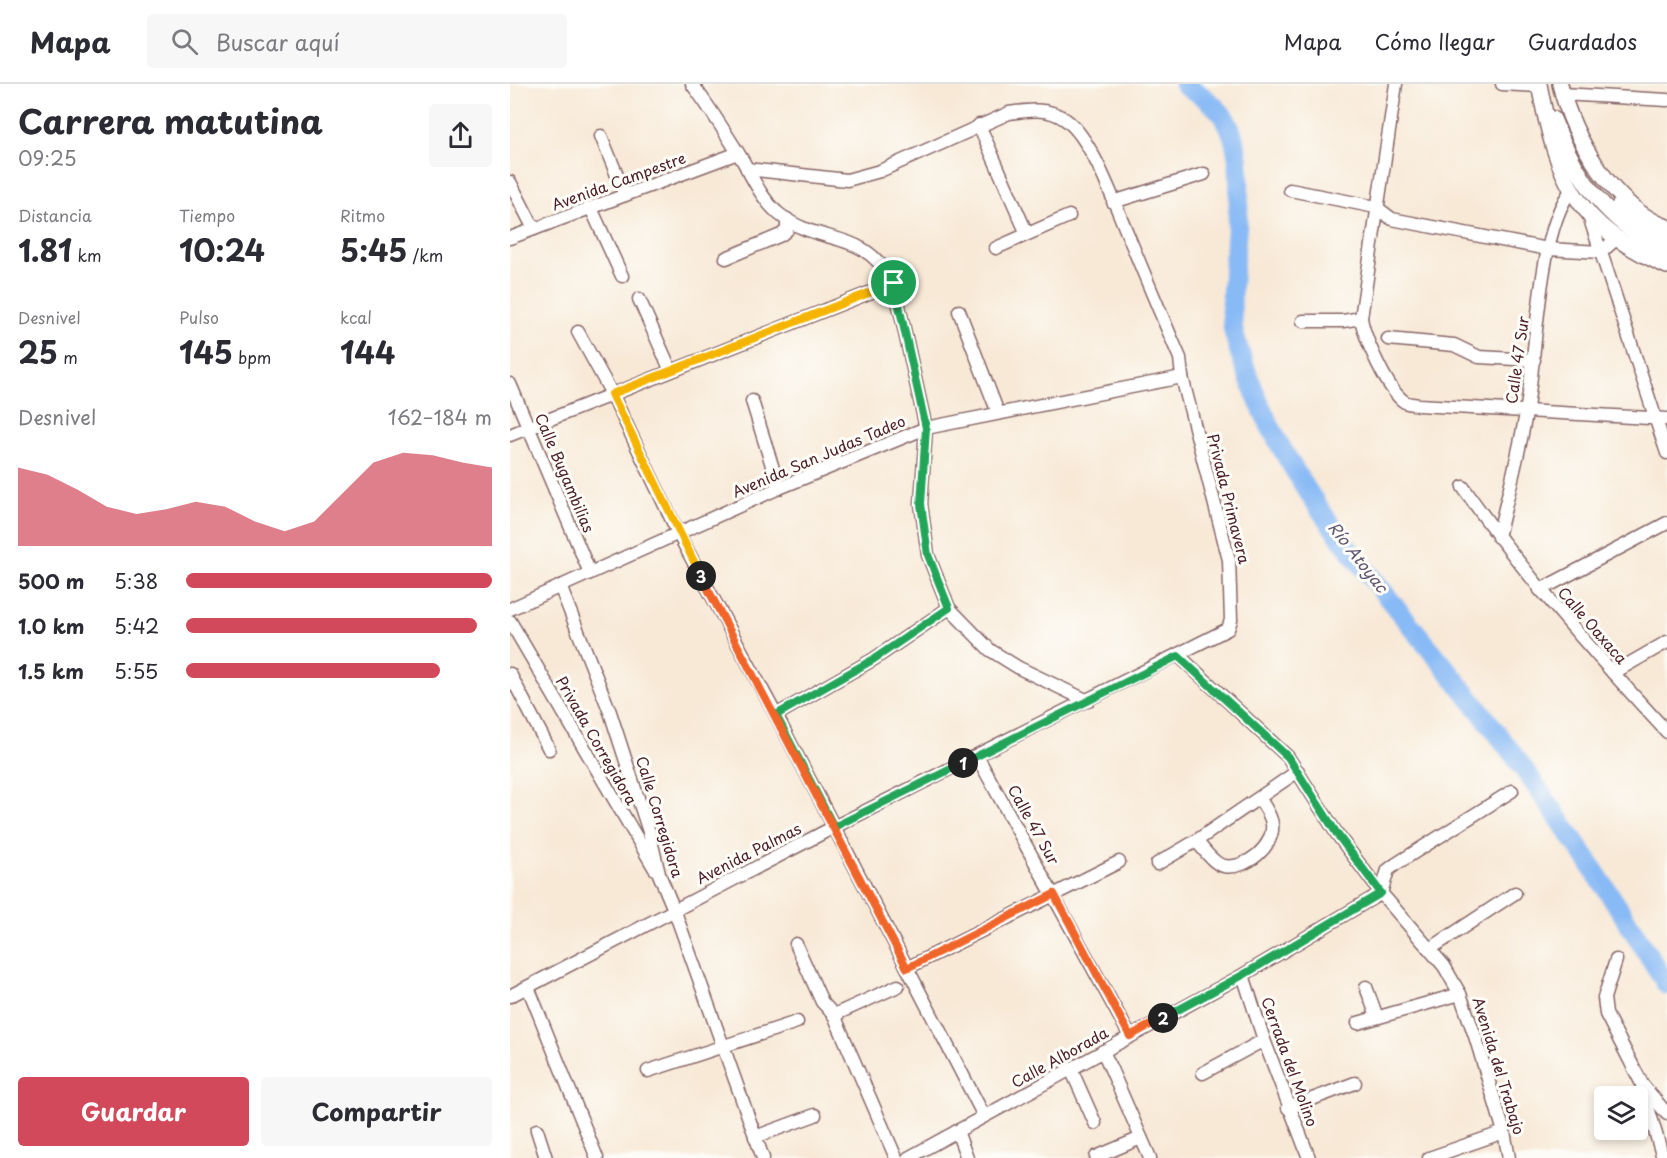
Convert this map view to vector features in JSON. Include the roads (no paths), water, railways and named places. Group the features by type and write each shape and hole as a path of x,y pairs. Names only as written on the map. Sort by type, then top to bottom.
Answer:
{"main road":[{"path":"1539,85 1544,116 1555,154 1572,190 1589,216 1615,240 1667,267"},
{"path":"1539,85 1576,171 1611,207 1667,241"},
{"path":"1564,87 1584,162 1611,207 1627,229 1667,253"},
{"path":"1575,130 1608,183 1639,211 1667,227"}],"street":[{"path":"692,84 771,207 788,219 814,232 852,242 876,259 894,283 926,428 921,504 928,555 949,608 990,650 1019,668 1088,701"},
{"path":"1396,84 1361,318 1368,345 1395,392 1405,402 1662,419"},
{"path":"1502,84 1539,85"},
{"path":"1564,87 1667,100"},
{"name":"Privada Primavera","path":"747,169 848,180 880,171 1009,113 1027,110 1047,111 1064,118 1077,129 1087,144 1113,202 1182,372 1229,560 1231,620 1228,629"},
{"path":"979,125 1028,234"},
{"path":"601,136 625,195"},
{"name":"Avenida Campestre","path":"510,238 738,153"},
{"path":"1113,202 1204,174"},
{"path":"510,182 534,230"},
{"path":"1290,190 1376,207 1392,219 1548,249 1602,252 1615,240"},
{"name":"Calle 47 Sur","path":"1498,537 1527,409 1548,249 1556,214 1562,201 1572,190"},
{"path":"591,208 622,276"},
{"path":"996,248 1069,216"},
{"path":"1589,216 1662,419 1667,453"},
{"path":"726,258 781,236 787,230 788,219"},
{"path":"510,435 894,283"},
{"path":"639,299 671,371"},
{"path":"959,311 998,413"},
{"path":"1303,321 1343,321 1361,318"},
{"path":"578,332 612,394 679,535 776,715 984,1116"},
{"path":"1388,339 1454,345 1479,357 1534,360"},
{"name":"Avenida San Judas Tadeo","path":"510,609 679,535 779,488 926,428 1182,372"},
{"name":"Calle Bugambilias","path":"510,384 590,573"},
{"path":"753,401 779,488"},
{"name":"Calle Oaxaca","path":"1463,487 1498,537 1540,590 1667,732"},
{"path":"1540,590 1667,523"},
{"name":"Calle Corregidora","path":"560,586 610,712 649,832 658,874 674,909 763,1158"},
{"path":"776,715 874,659 949,608"},
{"name":"Privada Corregidora","path":"510,621 658,874"},
{"name":"Avenida Palmas","path":"510,996 834,827 1228,629"},
{"path":"1612,673 1667,642"},
{"name":"Avenida del Trabajo","path":"1178,656 1278,745 1298,771 1337,834 1381,893 1430,949 1460,994 1504,1132 1509,1158"},
{"path":"510,674 549,749"},
{"name":"Calle 47 Sur","path":"977,756 1130,1036"},
{"path":"1156,864 1196,841 1298,771"},
{"path":"1381,893 1388,870 1512,791"},
{"path":"1196,841 1214,861 1224,866 1238,865 1251,858 1264,849 1272,833 1272,822 1260,799"},
{"path":"907,968 1119,862"},
{"name":"Calle Alborada","path":"908,1158 1243,975 1381,893"},
{"path":"1430,949 1515,893"},
{"path":"796,944 822,1002 834,1015 896,1158"},
{"path":"1616,960 1603,1007 1642,1084 1663,1158"},
{"name":"Cerrada del Molino","path":"1243,975 1288,1108 1309,1158"},
{"path":"834,1015 898,986"},
{"path":"528,987 597,1158"},
{"path":"1366,987 1377,1017"},
{"path":"1358,1023 1460,994"},
{"path":"648,1071 797,1022"},
{"path":"1203,1073 1264,1040"},
{"path":"1103,1051 1150,1158"},
{"path":"1071,1069 1095,1123"},
{"path":"1288,1108 1355,1083"},
{"path":"1642,1084 1667,1114"},
{"path":"755,1137 815,1115"},
{"path":"537,1130 546,1158"},
{"path":"957,1131 967,1158"},
{"path":"1432,1158 1504,1132"},
{"path":"1096,1157 1141,1138"}],"waterway":[{"name":"Río Atoyac","path":"1184,84 1214,105 1227,122 1235,144 1239,168 1239,194 1233,278 1233,328 1244,366 1268,422 1291,464 1345,543 1492,727 1545,799 1620,910 1667,985"}]}
